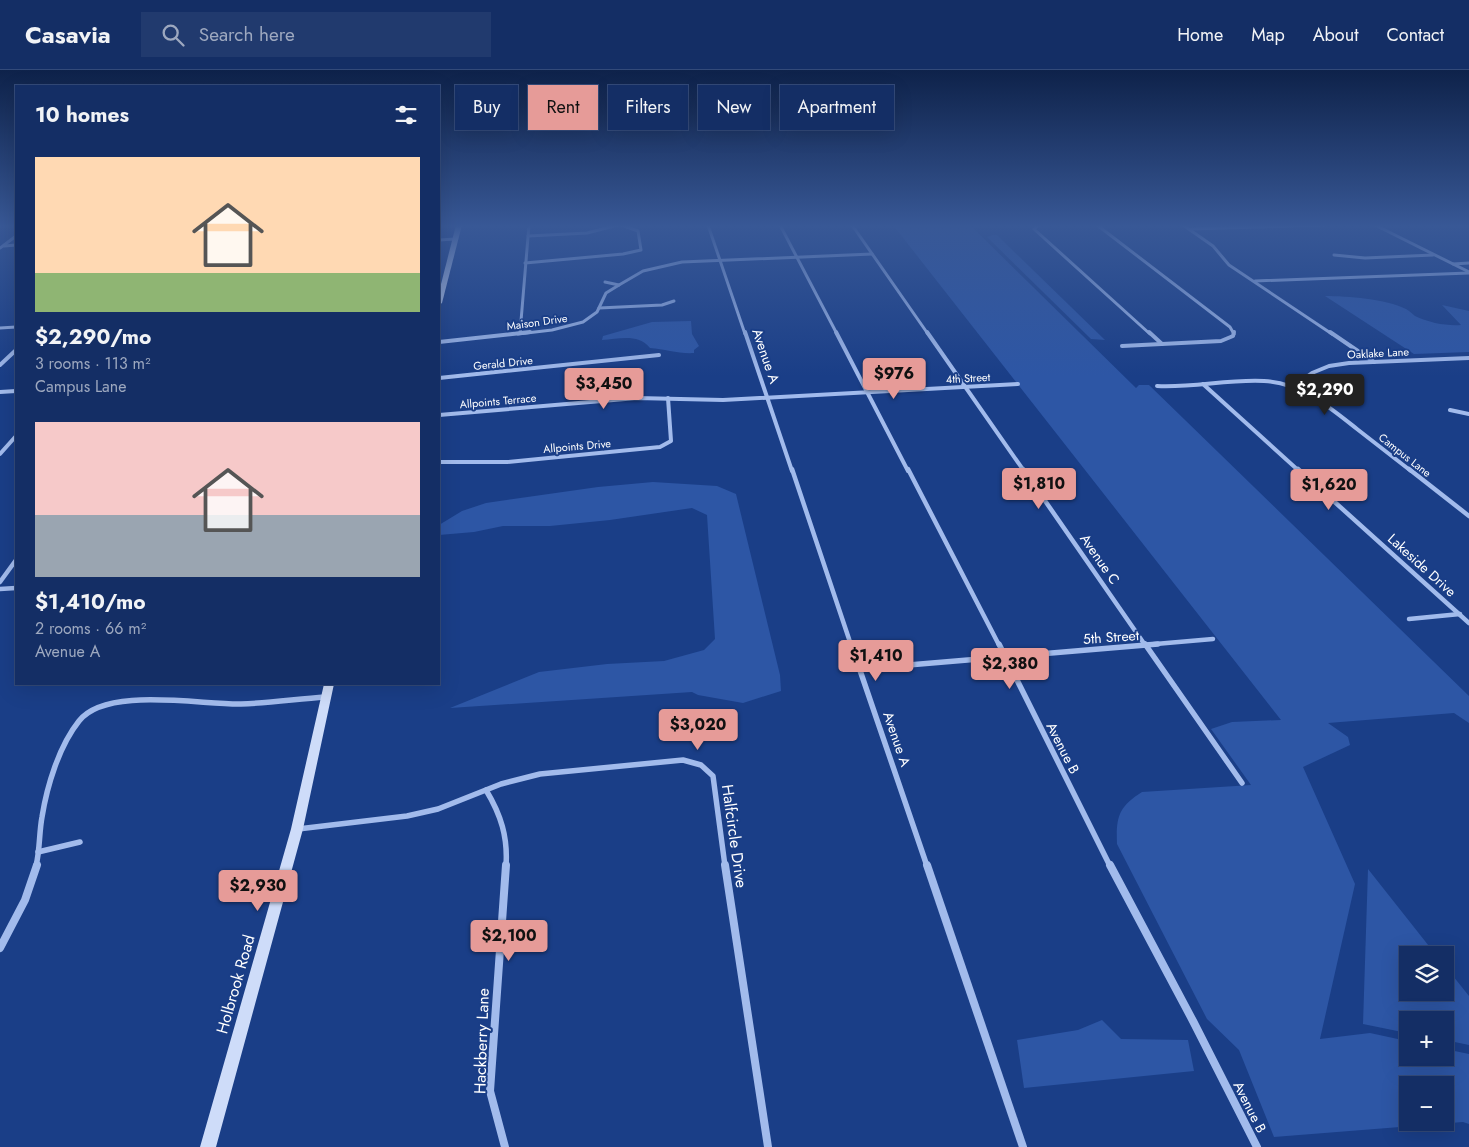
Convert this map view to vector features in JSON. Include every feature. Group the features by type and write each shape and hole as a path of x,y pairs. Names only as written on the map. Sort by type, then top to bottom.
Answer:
{"street":[{"path":"440,299 446,275"},
{"path":"520,333 524,275"},
{"name":"Maison Drive","path":"440,342 573,326 590,317 599,308 606,293 635,275"},
{"name":"Avenue A","path":"725,275 1023,1147"},
{"name":"Avenue B","path":"806,275 1005,656 1099,845 1193,1021 1257,1147"},
{"name":"Avenue C","path":"887,275 1242,783"},
{"path":"1085,275 1162,344"},
{"path":"1122,346 1221,341 1233,336 1234,332 1230,327 1163,275"},
{"path":"1245,275 1374,362"},
{"path":"1253,281 1408,275"},
{"path":"605,282 619,285"},
{"path":"599,308 662,306 674,301"},
{"path":"0,328 15,328"},
{"path":"0,365 15,351"},
{"name":"Gerald Drive","path":"440,378 659,354"},
{"name":"Oaklake Lane","path":"1294,386 1312,373 1329,366 1469,358"},
{"name":"Campus Lane","path":"1157,386 1268,381 1294,386 1320,400 1469,516"},
{"name":"4th Street","path":"768,398 1018,384"},
{"name":"Lakeside Drive","path":"1203,384 1469,623"},
{"path":"0,392 15,391"},
{"name":"Allpoints Terrace","path":"440,415 622,399 668,398 699,400 768,398"},
{"name":"Allpoints Drive","path":"440,462 508,462 660,447 671,441 672,437 668,414 668,398"},
{"path":"1450,410 1469,414"},
{"path":"0,454 15,437"},
{"path":"0,582 15,561"},
{"path":"0,589 15,588"},
{"path":"1409,619 1460,614"},
{"name":"5th Street","path":"861,669 1213,639"},
{"path":"0,948 32,886 41,840 40,817 54,768 78,724 86,714 111,704 146,701 238,704 327,690"},
{"name":"Holbrook Road","path":"208,1147 297,829 327,690"},
{"name":"Halfcircle Drive","path":"297,829 407,816 450,806 508,782 540,774 677,760 694,761 703,764 713,776 768,1147"},
{"name":"Hackberry Lane","path":"486,790 501,814 506,830 507,847 490,1091 505,1147"},
{"path":"38,852 80,842"}],"shaded area":[{"path":"932,275 1021,275 1136,388 1139,385 1149,385 1469,696 1469,723 1454,713 1328,723 1348,737 1350,745 1303,767 1355,884 1320,1039 1370,1033 1399,1039 1399,1066 1454,1066 1454,1051 1469,1054 1469,1124 1454,1123 1454,1076 1399,1076 1399,1127 1274,1137 1239,1050 1207,1019 1117,844 1117,827 1120,814 1134,797 1142,792 1251,785 1211,729 1232,722 1281,720"},
{"path":"1026,275 1038,275 1105,340 1091,339"},
{"path":"1325,296 1377,300 1406,309 1415,316 1444,324 1461,325 1442,305 1469,311 1469,352 1414,354"},
{"path":"691,321 692,334 699,346 694,350 694,353 650,348 640,340 628,338 602,340 603,336 652,322"},
{"path":"653,482 717,486 736,494 780,675 781,691 743,703 698,695 692,692 450,708 539,672 607,664 664,661 704,650 715,639 707,515 692,508 610,520 550,526 503,526 474,532 440,535 440,524 462,511 486,503 598,487"},
{"path":"1368,869 1429,946 1399,946 1399,1001 1454,1001 1454,977 1469,996 1469,1045 1454,1042 1454,1011 1399,1011 1399,1031 1363,1024"},
{"path":"1102,1020 1121,1039 1188,1040 1194,1071 1024,1088 1017,1040 1078,1030"}]}
